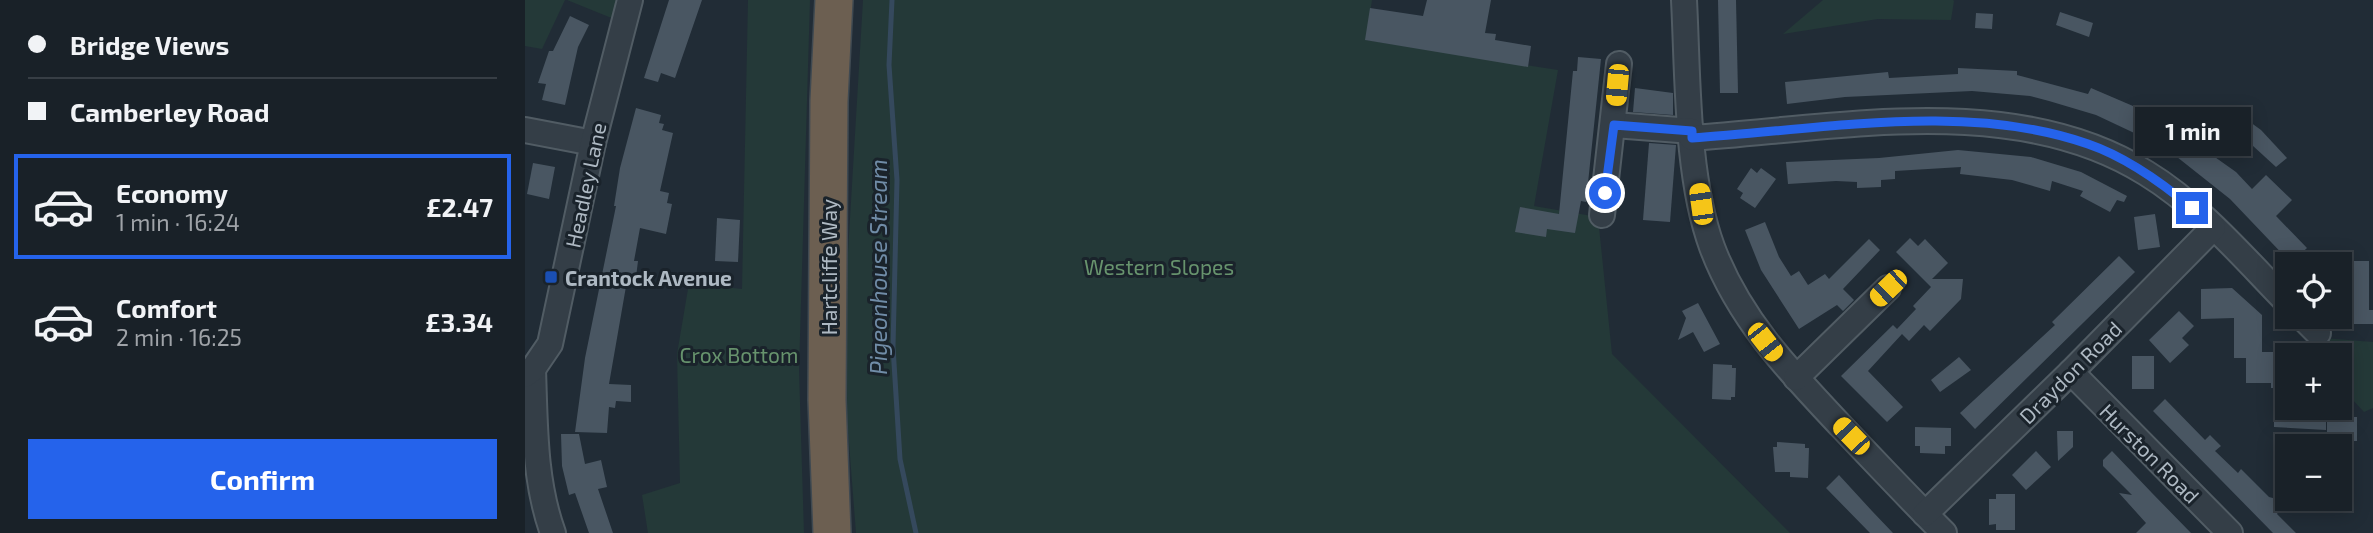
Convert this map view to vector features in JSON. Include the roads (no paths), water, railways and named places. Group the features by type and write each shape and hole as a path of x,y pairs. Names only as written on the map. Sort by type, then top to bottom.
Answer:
{"highway":[{"name":"Hartcliffe Way","path":"832,533 827,400 829,101 834,0"}],"street":[{"name":"Headley Lane","path":"553,533 545,510 529,372 550,344 593,143 630,0"},
{"path":"1684,0 1692,134 1701,204 1712,245 1724,275 1755,329 1796,378 1944,533"},
{"path":"1602,215 1619,64"},
{"path":"1614,125 1692,134 1909,122 1957,122 2010,126 2089,144 2119,157 2178,195 2275,290"},
{"path":"525,130 593,143"},
{"name":"Draydon Road","path":"1925,514 2071,372 2213,228"},
{"path":"1796,378 1888,288"},
{"name":"Hurston Road","path":"2071,372 2230,533"}],"waterway":[{"name":"Pigeonhouse Stream","path":"892,0 889,65 897,180 893,347 900,459 916,533"}],"place":[{"name":"Crantock Avenue","path":"551,277"}],"park label":[{"name":"Western Slopes","path":"1159,266"},
{"name":"Crox Bottom","path":"739,354"}]}
